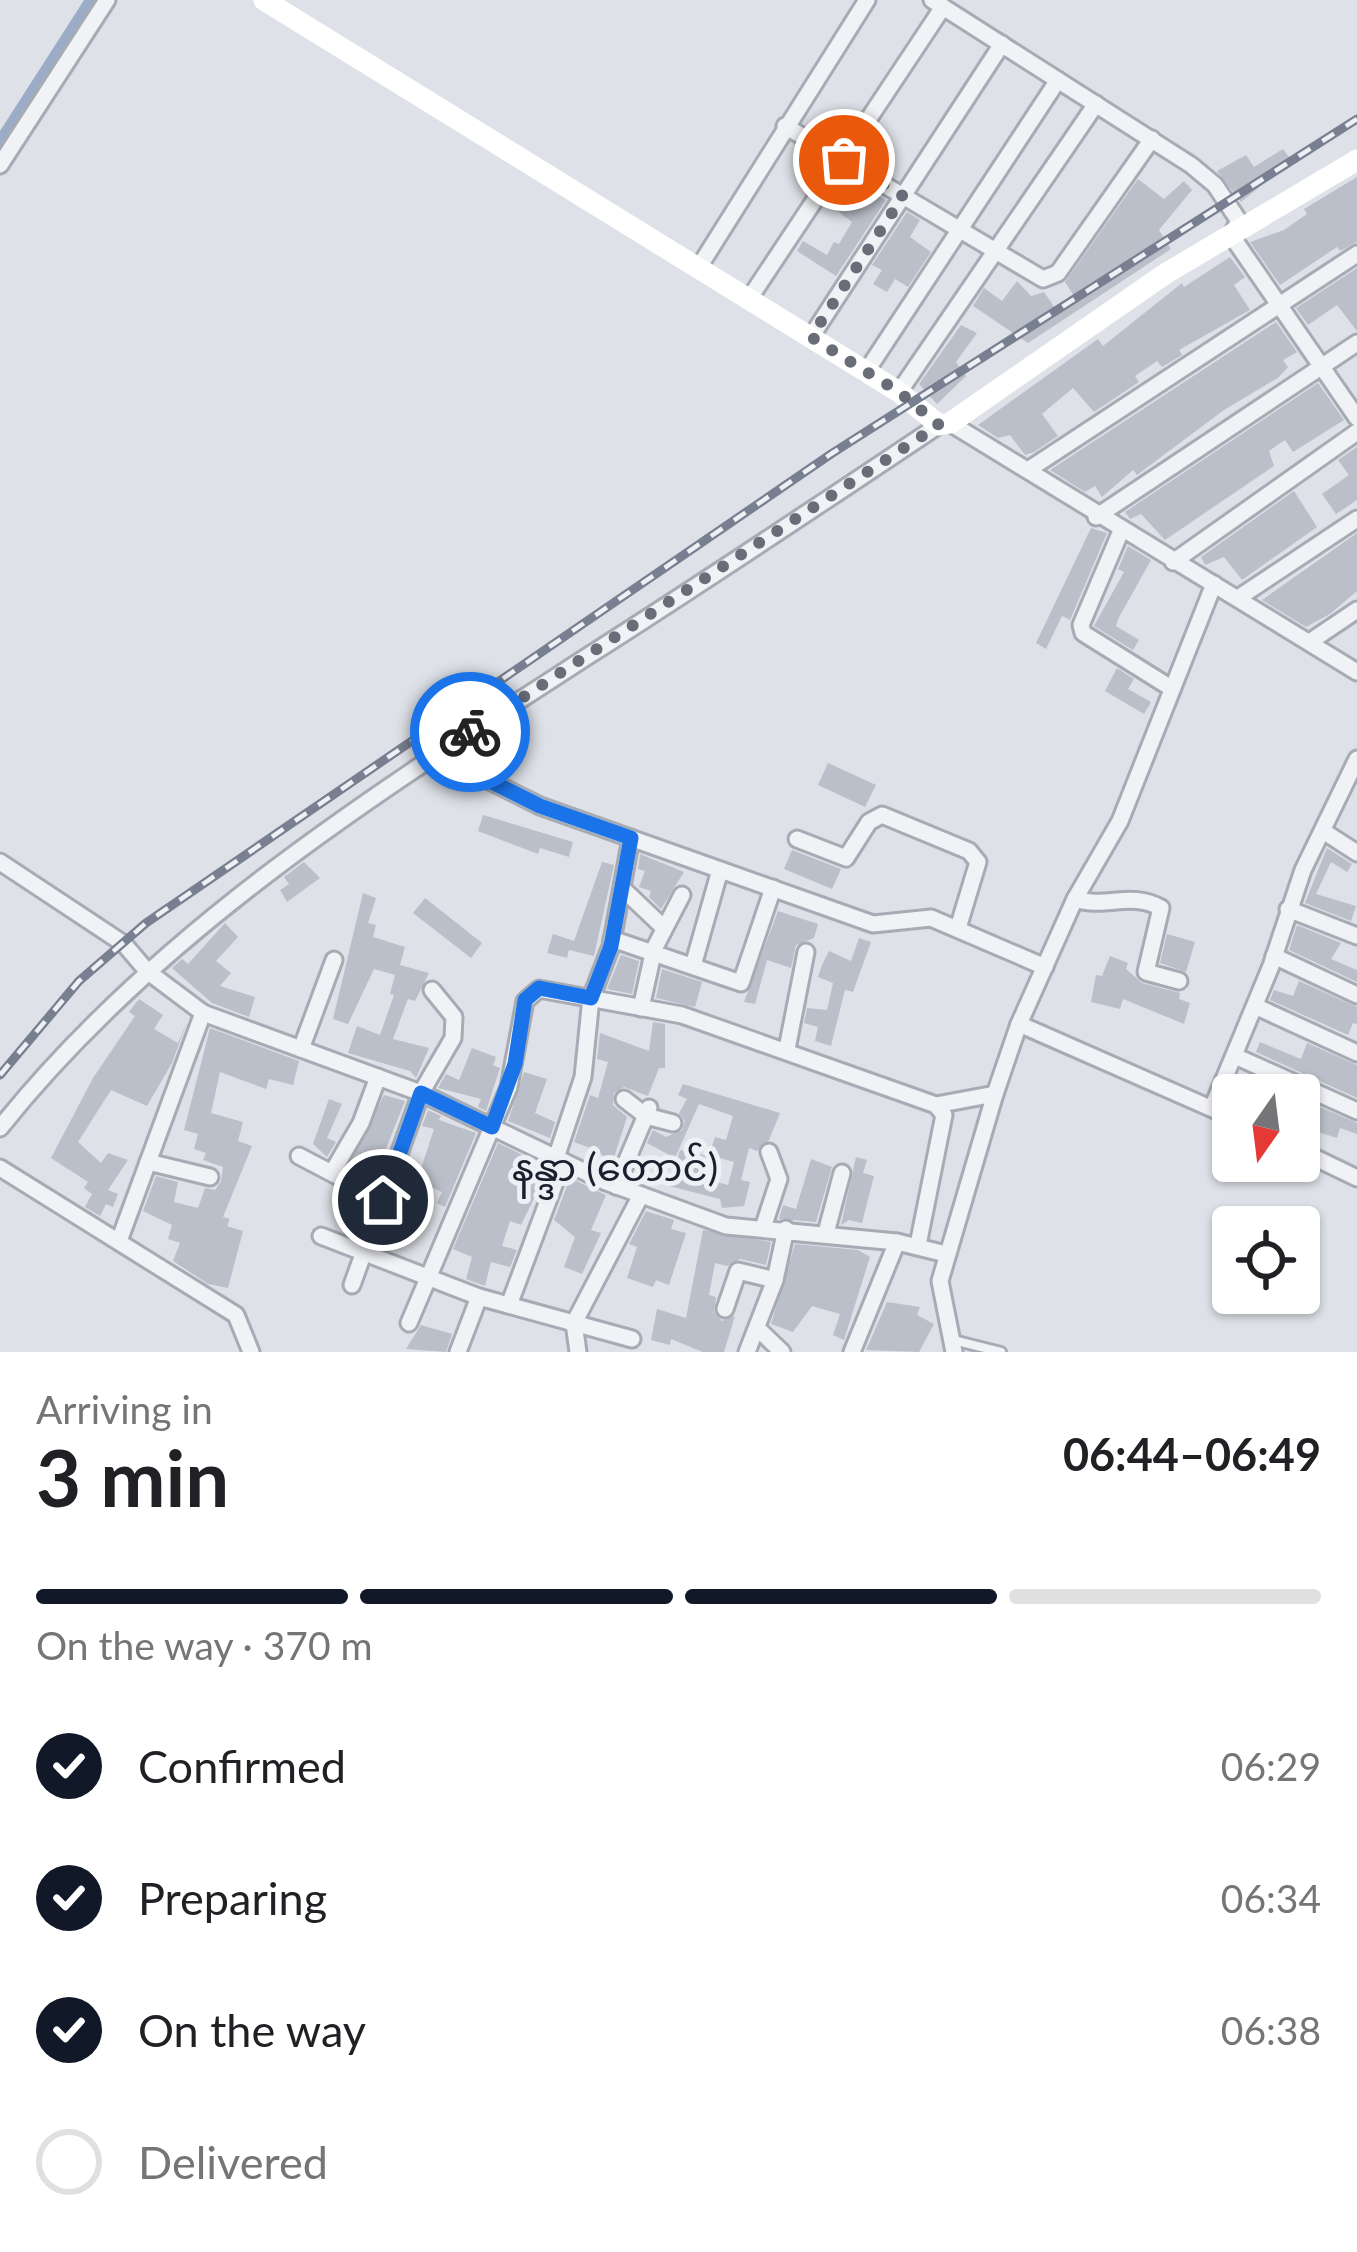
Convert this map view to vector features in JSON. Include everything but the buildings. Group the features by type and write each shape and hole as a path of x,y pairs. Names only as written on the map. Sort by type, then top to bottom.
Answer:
{"street":[{"path":"0,165 107,0"},
{"path":"264,0 749,298 944,424 1028,470 1120,532 1312,641 1357,672"},
{"path":"699,267 867,0"},
{"path":"749,298 844,160 938,3 1215,185 1239,221 1231,235"},
{"path":"811,337 1002,44"},
{"path":"866,371 1058,80"},
{"path":"899,392 1096,104"},
{"path":"785,126 1033,275 1049,279 1058,273 1152,140"},
{"path":"0,1128 34,1084 147,971 279,867 436,754 1122,303 1357,160"},
{"path":"1231,235 1357,418"},
{"path":"1028,470 1357,254"},
{"path":"1096,517 1357,343"},
{"path":"1174,562 1357,432"},
{"path":"1238,598 1357,519"},
{"path":"1120,532 1081,625 1083,633 1171,688"},
{"path":"953,1346 941,1289 946,1254 995,1094 1019,1024 1075,898 1120,821 1214,584"},
{"path":"1312,641 1357,610"},
{"path":"436,754 540,806 873,924 917,917 958,928 1045,967"},
{"path":"1226,1074 1288,909 1357,759"},
{"path":"797,839 846,858 868,822 882,815 969,851 978,862 977,874 958,928"},
{"path":"1323,831 1357,853"},
{"path":"509,1305 560,1160 583,1077 591,998 612,939 631,838"},
{"path":"0,862 124,944 147,971 203,1013 421,1093 616,1186 706,1221 898,1242 946,1254"},
{"path":"693,965 720,870"},
{"path":"612,939 741,983 773,888"},
{"path":"624,890 664,928"},
{"path":"641,1008 654,950 682,895"},
{"path":"1075,898 1105,904 1128,897 1161,908 1146,972 1179,981"},
{"path":"1288,909 1357,936"},
{"path":"787,1049 806,952"},
{"path":"1274,956 1357,995"},
{"path":"301,1049 334,960"},
{"path":"352,1286 421,1093 453,1038 454,1017 432,990"},
{"path":"409,1322 492,1127 518,1048 525,1000 533,990 682,1015 936,1105 944,1115 917,1245"},
{"path":"1255,1006 1357,1053"},
{"path":"118,1241 203,1013"},
{"path":"1019,1024 1212,1108"},
{"path":"518,1048 535,1033"},
{"path":"1234,1056 1357,1111"},
{"path":"333,1171 361,1123 378,1077"},
{"path":"936,1105 995,1094"},
{"path":"624,1100 673,1123"},
{"path":"616,1186 647,1112"},
{"path":"763,1228 779,1179 770,1152"},
{"path":"299,1156 383,1200"},
{"path":"1320,1160 1357,1178"},
{"path":"148,1162 210,1177"},
{"path":"0,1168 236,1315 251,1352"},
{"path":"826,1233 842,1173"},
{"path":"578,1352 574,1323 641,1195"},
{"path":"747,1352 775,1280 786,1228"},
{"path":"321,1236 479,1298 632,1339"},
{"path":"856,1350 898,1242"},
{"path":"725,1309 738,1271 775,1280"},
{"path":"458,1352 479,1298"},
{"path":"757,1328 782,1352"}],"lane":[{"path":"953,1346 1001,1352"}],"waterway":[{"path":"0,145 93,0"}],"railway":[{"path":"0,1075 79,981 146,923 831,454 1357,119"}],"way so far":[{"path":"470,732 939,425 899,392 811,337 903,196 844,160"}],"district":[{"name":"နန္ဒာ (တောင်)","path":"615,1167"}],"route":[{"path":"383,1200 421,1093 492,1127 515,1064 525,1000 539,988 591,998 611,946 624,890 631,838 540,806 436,754 470,732"}]}
